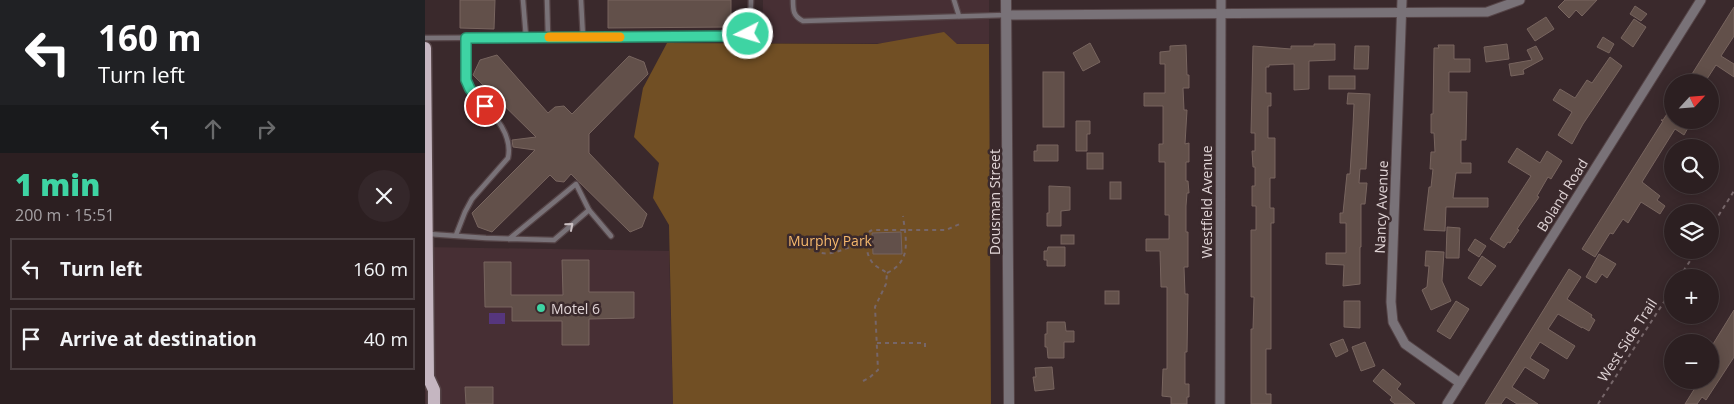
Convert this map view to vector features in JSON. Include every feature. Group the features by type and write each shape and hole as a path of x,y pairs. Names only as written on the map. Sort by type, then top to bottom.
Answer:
{"main road":[{"path":"425,48 426,379 434,390 434,404"}],"street":[{"name":"Dousman Street","path":"1006,0 1009,404"},
{"name":"Westfield Avenue","path":"1220,404 1221,0"},
{"name":"Nancy Avenue","path":"1402,0 1391,302 1393,322 1405,344 1460,383"},
{"path":"1006,15 1487,12 1520,0"},
{"name":"Boland Road","path":"1447,404 1701,0"}],"lane":[{"path":"523,0 526,38"},
{"path":"547,0 548,37"},
{"path":"581,0 583,37"},
{"path":"425,38 743,36 748,34 750,30 751,0"},
{"path":"793,0 793,11 797,18 803,21 1006,15"},
{"path":"954,0 959,16"},
{"path":"456,235 472,199 508,158 509,152 507,137 499,122 470,89 466,80 466,38"},
{"path":"509,239 576,184 589,210 611,236"},
{"path":"425,234 554,240 589,210"}],"path":[{"path":"1719,215 1734,191"},
{"path":"887,273 900,266 905,256 903,216"},
{"path":"887,273 870,261 867,244 870,231 946,230 962,223"},
{"path":"800,243 824,253 833,253 858,244 867,244"},
{"path":"863,381 874,375 878,370 875,307 886,284 887,273"},
{"name":"West Side Trail","path":"1598,404 1664,302"},
{"path":"877,343 925,343 925,350"}],"shaded area":[{"path":"763,0 989,0 989,44 762,43"},
{"path":"425,247 669,251 673,404 425,404"},
{"path":"489,313 505,313 505,324 489,324"}],"green space":[{"name":"Murphy Park","path":"944,32 957,44 989,44 991,404 673,404 669,225 653,198 659,163 634,137 643,88 667,43 877,44"}],"building":[{"path":"460,0 495,0 494,29 460,28"},
{"path":"608,0 731,0 731,27 608,28"},
{"path":"1565,0 1597,0 1582,16 1576,10 1569,18 1558,7"},
{"path":"1635,6 1647,14 1641,21 1630,14"},
{"path":"1734,7 1734,36 1721,56 1734,64 1734,77 1716,65 1710,74 1692,74"},
{"path":"1546,17 1554,29 1535,41 1527,29"},
{"path":"1634,19 1646,27 1633,47 1621,38"},
{"path":"1603,37 1614,44 1609,53 1597,47"},
{"path":"1090,43 1100,62 1083,71 1073,53"},
{"path":"1314,44 1335,44 1335,60 1309,61 1309,89 1294,90 1294,64 1269,65 1269,67 1266,67 1266,93 1271,93 1271,106 1268,106 1268,138 1275,138 1275,178 1270,178 1270,208 1274,208 1274,223 1271,223 1271,349 1266,349 1266,394 1271,394 1271,404 1251,404 1251,329 1253,329 1254,297 1251,297 1251,230 1256,230 1256,206 1252,206 1252,186 1255,186 1255,167 1253,167 1252,151 1255,151 1255,133 1251,133 1253,46 1291,49 1291,46 1314,46"},
{"path":"1507,44 1509,59 1486,62 1484,47"},
{"path":"1186,45 1189,88 1183,88 1184,110 1187,110 1185,144 1189,143 1186,181 1188,181 1189,193 1187,193 1186,206 1188,267 1184,267 1185,294 1188,294 1185,384 1189,384 1189,397 1187,397 1187,404 1171,404 1171,397 1162,396 1163,369 1167,369 1167,287 1161,287 1160,251 1146,251 1146,239 1169,239 1169,215 1165,215 1165,162 1159,162 1159,144 1163,144 1163,106 1144,106 1144,93 1165,93 1165,64 1160,64 1160,52 1170,51 1170,46"},
{"path":"1438,45 1454,45 1454,59 1470,59 1470,72 1449,72 1449,92 1467,92 1466,140 1461,140 1461,163 1471,163 1471,173 1456,173 1453,198 1488,198 1488,207 1446,207 1445,231 1424,230 1433,169 1430,169 1431,152 1435,152 1434,133 1431,133 1431,114 1433,114 1434,48 1439,48"},
{"path":"1355,46 1369,46 1368,69 1354,69"},
{"path":"1536,46 1543,59 1523,70 1524,74 1511,76 1509,64 1532,60 1527,50"},
{"path":"497,55 548,113 555,107 564,106 572,114 629,56 644,62 648,74 589,134 589,153 647,214 642,227 630,232 571,174 564,182 556,181 550,175 492,232 478,227 472,213 535,150 513,147 512,140 536,137 473,75 480,60"},
{"path":"1610,57 1622,66 1583,124 1572,144 1558,135 1572,112 1553,100 1560,89 1575,98 1587,80 1592,83"},
{"path":"1043,72 1064,72 1064,127 1043,127"},
{"path":"1329,76 1355,76 1355,89 1329,89"},
{"path":"1348,93 1370,94 1366,169 1360,169 1359,183 1367,183 1365,204 1361,204 1360,284 1343,286 1344,265 1326,264 1326,253 1346,253 1346,223 1340,223 1340,213 1343,213 1347,174 1350,174 1354,104 1347,104"},
{"path":"1664,118 1664,129 1675,129 1669,139 1664,139 1664,147 1642,182 1660,196 1657,200 1664,205 1664,208 1660,214 1641,202 1628,223 1623,219 1613,234 1610,233 1595,257 1582,249 1663,121 1661,120"},
{"path":"1076,121 1090,121 1090,134 1087,134 1087,151 1076,151"},
{"path":"1675,129 1687,129 1684,135"},
{"path":"1037,145 1058,145 1058,161 1034,161 1034,151 1037,151"},
{"path":"1517,148 1540,163 1547,151 1562,161 1551,179 1548,177 1537,196 1539,197 1517,229 1519,230 1504,248 1490,239 1531,176 1508,162"},
{"path":"1087,153 1103,153 1103,169 1087,169"},
{"path":"1110,182 1121,182 1121,199 1110,199"},
{"path":"1049,186 1070,187 1070,210 1061,211 1061,226 1047,226"},
{"path":"1447,227 1460,228 1459,258 1446,258"},
{"path":"901,232 902,254 873,254 872,233"},
{"path":"1061,235 1074,235 1074,244 1061,244"},
{"path":"1475,239 1486,246 1479,257 1468,250"},
{"path":"1048,247 1065,247 1065,266 1047,266 1047,260 1044,260 1044,251 1047,251"},
{"path":"1426,251 1444,252 1442,281 1451,301 1431,310 1422,290 1427,287 1429,266 1425,266"},
{"path":"1599,254 1616,264 1607,278 1602,274 1596,283 1586,277"},
{"path":"1482,256 1496,266 1481,286 1468,278"},
{"path":"562,260 589,260 589,292 634,292 634,318 589,319 589,345 562,345 562,321 512,321 512,307 485,307 484,262 511,262 511,295 563,295"},
{"path":"1569,269 1581,277 1567,299 1592,315 1591,317 1595,320 1589,331 1558,314 1548,329 1575,346 1567,359 1540,342 1530,358 1549,370 1544,379 1525,367 1512,387 1538,404 1517,404 1506,397 1501,404 1485,404"},
{"path":"1105,291 1119,291 1119,304 1105,304"},
{"path":"1344,301 1360,301 1360,328 1344,327"},
{"path":"1456,301 1469,309 1450,339 1437,331"},
{"path":"1734,310 1734,357 1719,380 1719,334"},
{"path":"1047,322 1065,322 1066,331 1074,331 1074,342 1064,342 1064,358 1048,358 1047,347 1045,347"},
{"path":"1343,339 1348,351 1336,357 1330,344"},
{"path":"1365,342 1375,366 1361,371 1352,347"},
{"path":"1052,367 1054,389 1035,391 1033,377 1036,377 1035,368"},
{"path":"1383,369 1401,384 1397,389 1415,404 1395,404 1390,400 1392,397 1373,381"},
{"path":"465,387 493,387 493,404 466,404"},
{"path":"1694,389 1713,389 1706,400 1702,397 1697,404 1685,404"}],"slow traffic":[{"path":"549,37 620,37"}],"place":[{"name":"Motel 6","path":"541,308"}],"route":[{"path":"485,106 470,89 466,80 466,38 743,36 748,34"}]}
